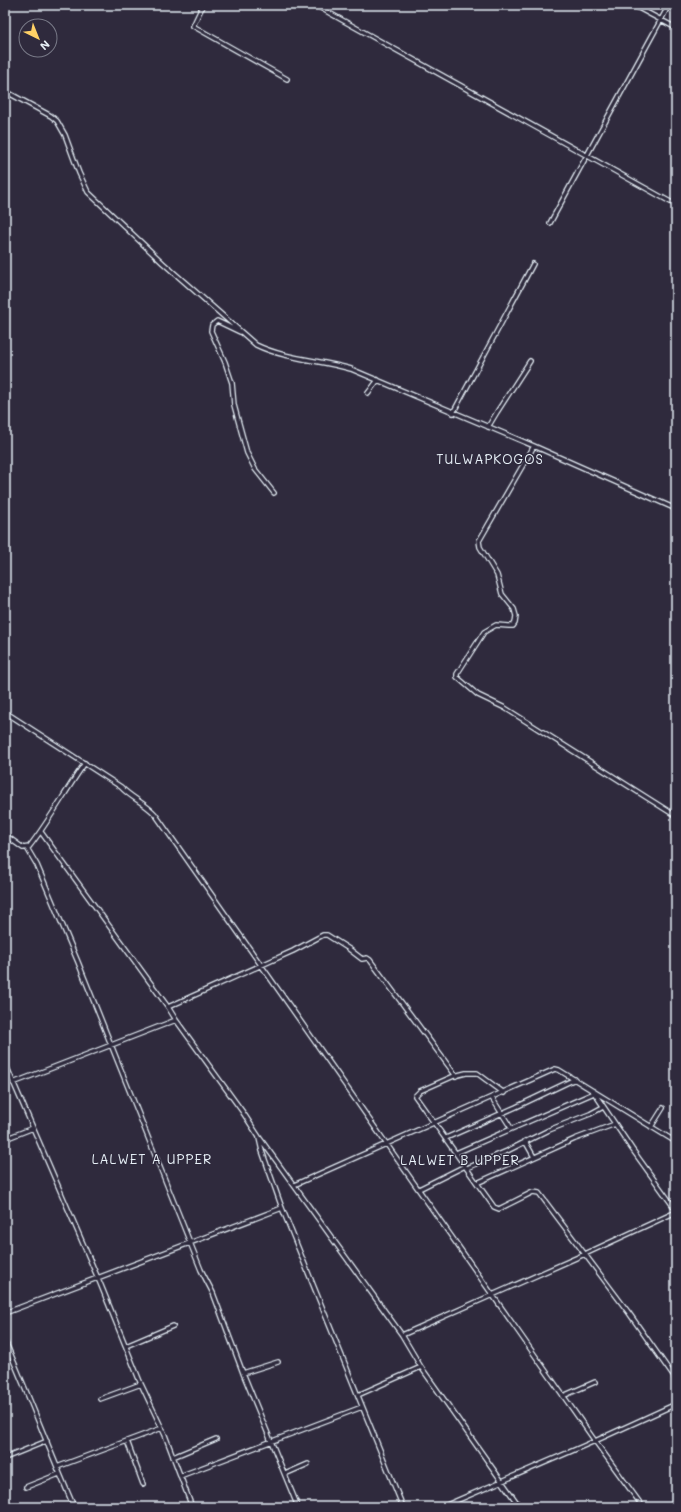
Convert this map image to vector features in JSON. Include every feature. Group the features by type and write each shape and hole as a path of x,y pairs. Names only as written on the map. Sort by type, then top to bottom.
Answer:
{"street":[{"path":"203,5 193,26 287,79"},
{"path":"315,5 321,6 676,204"},
{"path":"634,5 676,28"},
{"path":"550,223 670,5"},
{"path":"5,91 51,116 57,121 65,135 79,173 88,192 163,263 256,344 265,349 288,355 334,364 378,380 534,446 676,509"},
{"path":"453,413 533,264"},
{"path":"242,333 217,321 212,325 211,331 225,362 232,383 234,405 247,453 255,469 274,493"},
{"path":"488,427 530,361"},
{"path":"368,393 378,380"},
{"path":"534,446 479,541 480,547 497,575 502,594 514,609 516,616 515,624 513,626 496,625 484,632 457,674 457,677 478,695 504,708 676,816"},
{"path":"5,712 121,787 127,794 155,814 563,1396 643,1507"},
{"path":"27,848 41,832 85,763"},
{"path":"41,832 402,1335 421,1367 520,1507"},
{"path":"5,835 23,848 27,848 37,865 78,962 110,1046 201,1270 213,1293 243,1373 298,1507"},
{"path":"168,1007 294,951 323,935 327,935 362,959 367,958 370,960 456,1076"},
{"path":"13,1083 176,1020"},
{"path":"5,1063 98,1278 141,1384 162,1428 192,1507"},
{"path":"294,1185 434,1122 504,1093 551,1070 559,1070 575,1079 676,1142"},
{"path":"504,1093 477,1073 466,1073 415,1094 491,1204 499,1209 534,1192 539,1193 629,1313 676,1380"},
{"path":"446,1138 575,1079"},
{"path":"402,1335 585,1254 676,1211 593,1091"},
{"path":"456,1152 593,1091"},
{"path":"492,1098 511,1128"},
{"path":"419,1189 603,1107"},
{"path":"651,1127 663,1108"},
{"path":"477,1183 575,1139 615,1124"},
{"path":"5,1139 32,1128"},
{"path":"259,1137 264,1158 282,1208 403,1507"},
{"path":"525,1141 534,1157"},
{"path":"5,1313 282,1208"},
{"path":"126,1346 173,1326"},
{"path":"5,1340 47,1441 59,1474 74,1507"},
{"path":"243,1373 278,1362"},
{"path":"358,1395 421,1367"},
{"path":"563,1396 594,1382"},
{"path":"100,1399 141,1384"},
{"path":"442,1507 595,1441 676,1404"},
{"path":"180,1476 362,1407"},
{"path":"57,1468 162,1428"},
{"path":"173,1457 216,1439"},
{"path":"5,1458 47,1441"},
{"path":"127,1441 143,1484"},
{"path":"285,1474 308,1464"},
{"path":"26,1487 59,1474"}],"district":[{"name":"TULWAPKOGOS","path":"490,458"},
{"name":"LALWET A UPPER","path":"152,1158"},
{"name":"LALWET B UPPER","path":"460,1159"}]}
